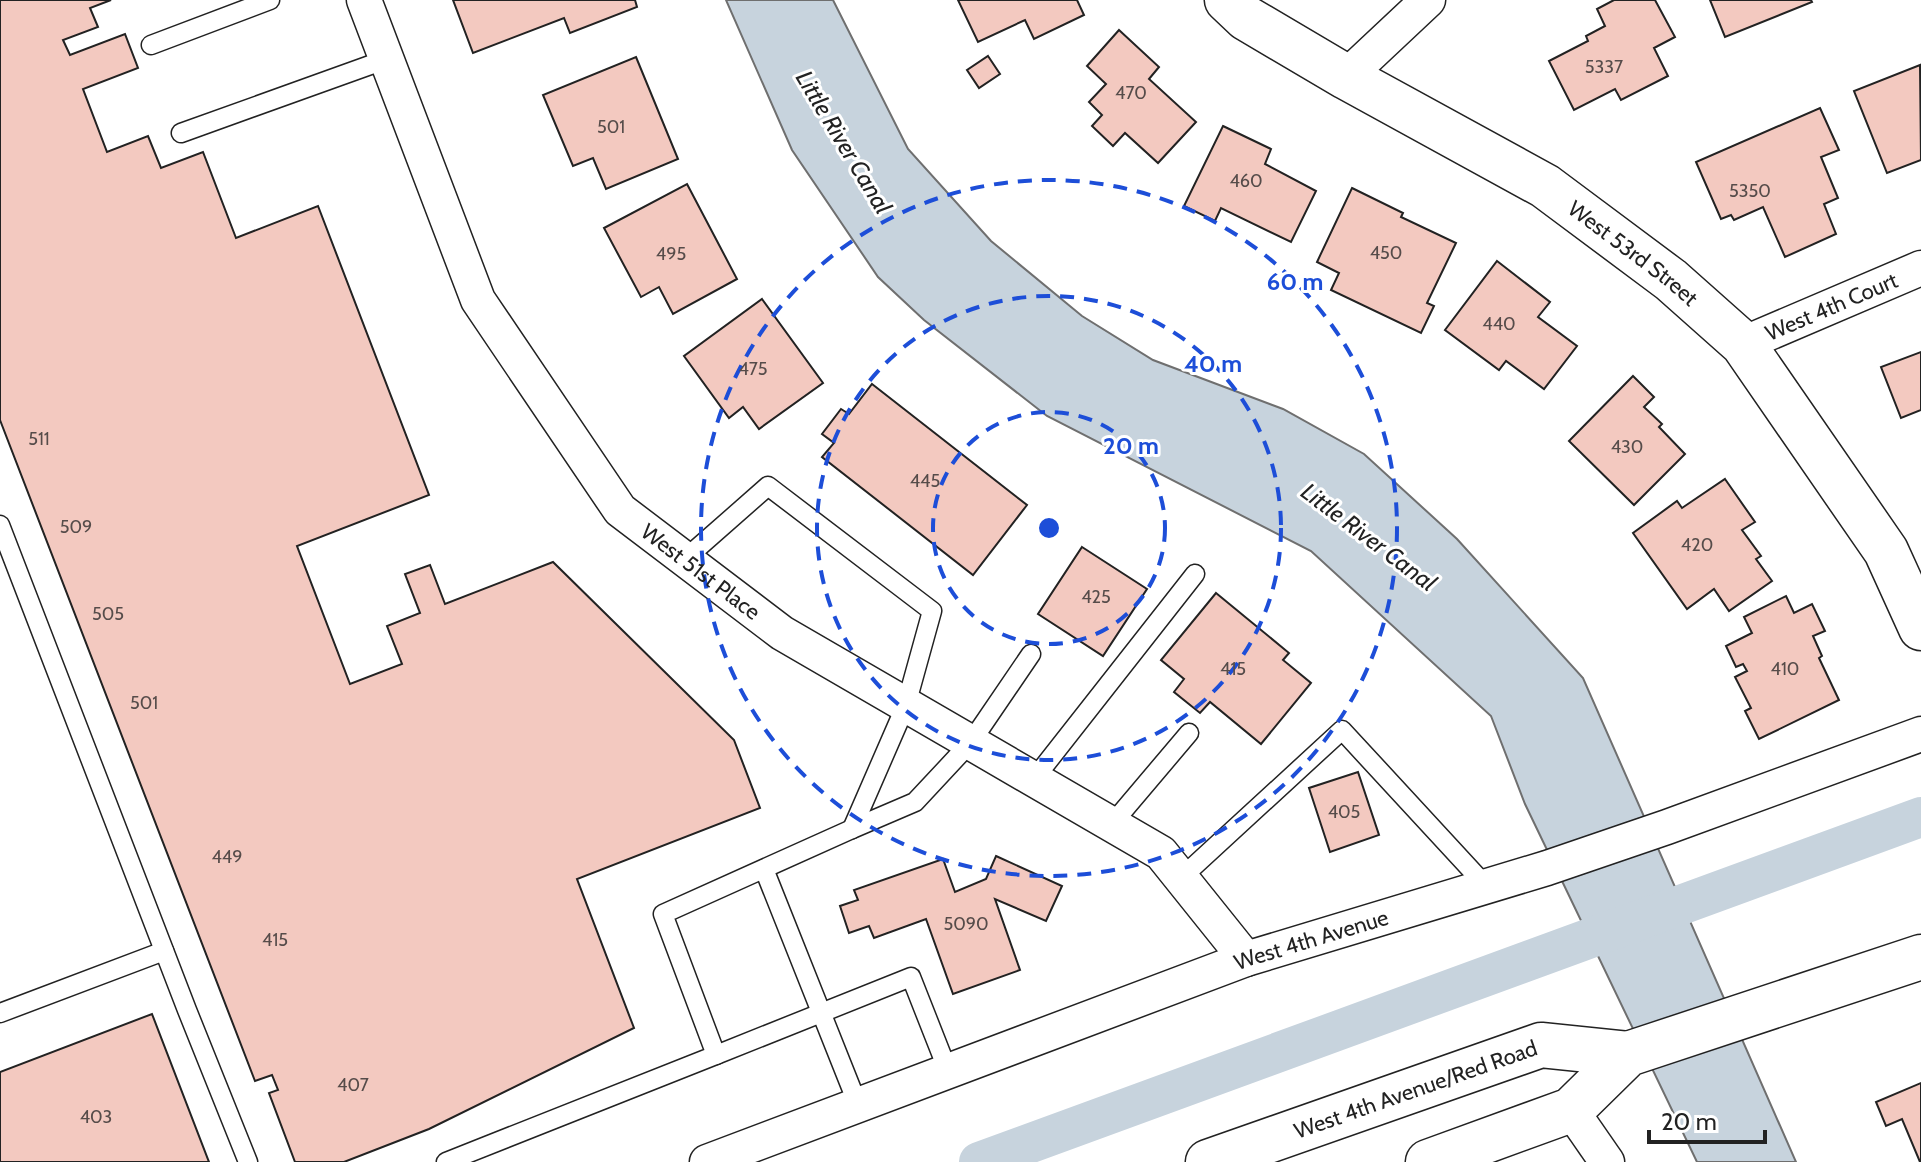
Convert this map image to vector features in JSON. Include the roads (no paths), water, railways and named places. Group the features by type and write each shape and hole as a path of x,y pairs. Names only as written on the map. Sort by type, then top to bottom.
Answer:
{"main road":[{"name":"West 53rd Street","path":"1227,0 1246,18 1346,77 1545,186 1671,280 1743,344 1886,551 1921,628"},
{"name":"West 4th Avenue/Red Road","path":"1208,1162 1541,1045 1628,1054 1921,957"},
{"name":"West 4th Avenue/Red Road","path":"1428,1162 1571,1110 1628,1054"}],"street":[{"name":"West 51st Place","path":"364,0 478,300 620,510 782,633 1161,853 1246,959"},
{"path":"1346,77 1428,0"},
{"name":"West 4th Court","path":"1743,344 1921,268"},
{"name":"West 4th Avenue","path":"707,1162 1246,959 1547,868 1921,734"},
{"path":"1571,1110 1607,1162"}],"lane":[{"path":"151,45 270,0"},
{"path":"181,133 387,59"},
{"path":"685,559 768,486 932,611 906,705 852,829"},
{"path":"0,525 248,1162"},
{"path":"1034,779 1195,574"},
{"path":"716,1055 663,914 915,802 971,742 1031,654"},
{"path":"1181,878 1342,730 1486,886"},
{"path":"1112,824 1189,733"},
{"path":"764,869 858,1105"},
{"path":"0,1013 164,951"},
{"path":"446,1162 911,977 948,1071"}],"water":[{"name":"Little River Canal","path":"726,0 833,0 908,149 991,241 1082,316 1153,360 1283,409 1364,454 1457,539 1583,678 1796,1162 1697,1162 1525,804 1491,716 1311,551 1047,416 924,320 878,277 792,150"}],"waterway":[{"path":"979,1162 1921,817"}]}
